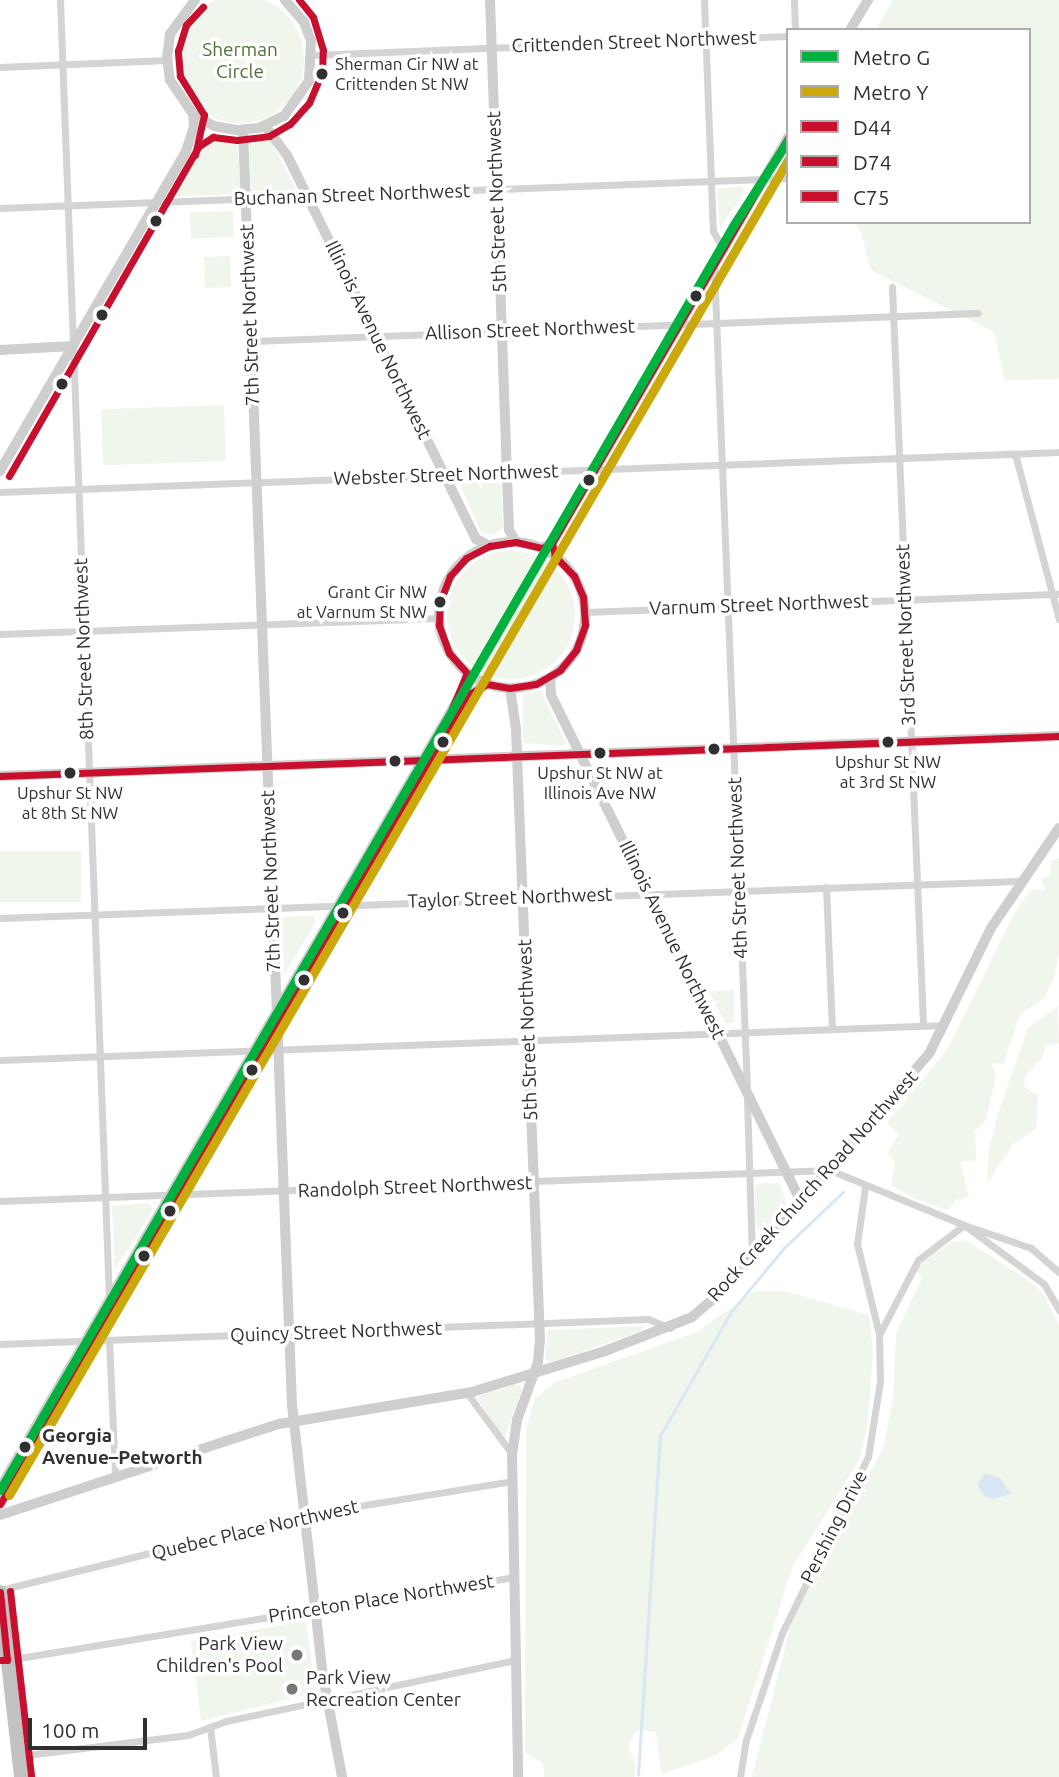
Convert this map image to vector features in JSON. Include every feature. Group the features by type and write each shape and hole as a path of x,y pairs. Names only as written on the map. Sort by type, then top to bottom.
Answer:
{"highway":[{"path":"0,1591 4,1660 21,1777"}],"street":[{"name":"8th Street Northwest","path":"60,0 109,1297"},
{"path":"195,0 173,27 167,60 173,88 193,114 214,126 243,130 265,126 280,118 305,90 313,55 304,22 285,0"},
{"name":"5th Street Northwest","path":"490,0 509,530 516,542"},
{"path":"704,0 713,231 723,249"},
{"path":"794,0 795,28"},
{"path":"851,28 868,0"},
{"name":"Crittenden Street Northwest","path":"313,55 786,36"},
{"path":"0,67 167,60"},
{"path":"0,471 191,139 193,114"},
{"name":"Illinois Avenue Northwest","path":"279,141 280,118"},
{"path":"191,139 214,126"},
{"name":"Illinois Avenue Northwest","path":"265,126 279,141 308,197 477,539"},
{"name":"7th Street Northwest","path":"243,130 293,1422 326,1701 342,1777"},
{"path":"547,546 595,469 786,141"},
{"name":"Buchanan Street Northwest","path":"0,208 786,178"},
{"name":"4th Street Northwest","path":"714,267 752,1259"},
{"name":"3rd Street Northwest","path":"892,287 923,1026"},
{"name":"Allison Street Northwest","path":"251,341 974,313"},
{"path":"0,350 73,346"},
{"name":"Webster Street Northwest","path":"0,492 1059,453"},
{"path":"1015,454 1056,594 1059,619"},
{"path":"502,543 509,530"},
{"path":"472,554 477,539 490,546"},
{"path":"516,542 547,546 578,583 585,612 576,650 550,678 510,688 486,684 467,673 446,647 439,618 447,580 472,554 490,546 516,542"},
{"name":"Varnum Street Northwest","path":"585,612 1056,594"},
{"path":"0,634 439,618"},
{"path":"0,1488 167,1196 464,689 467,673"},
{"name":"Illinois Avenue Northwest","path":"550,678 551,695 801,1202"},
{"path":"0,1504 351,904 471,693 486,684"},
{"name":"5th Street Northwest","path":"510,688 517,756 539,1324 535,1373 517,1420 512,1454 518,1777"},
{"path":"0,776 1059,736"},
{"name":"Rock Creek Church Road Northwest","path":"0,1515 115,1474 293,1422 467,1393 535,1373 670,1328 710,1304 925,1060 1020,881 1059,828"},
{"name":"Taylor Street Northwest","path":"0,918 1020,881"},
{"path":"826,887 832,1028"},
{"path":"0,1060 944,1025"},
{"path":"830,1170 865,1187 1031,1248 1059,1272"},
{"name":"Randolph Street Northwest","path":"0,1201 830,1170"},
{"name":"Pershing Drive","path":"740,1777 746,1740 782,1633 868,1457 880,1381 879,1334 857,1244 865,1187"},
{"path":"964,1225 1044,1284 1059,1310"},
{"path":"879,1334 918,1261 964,1225"},
{"name":"Quincy Street Northwest","path":"0,1344 648,1319 670,1328"},
{"path":"109,1341 115,1474"},
{"path":"467,1393 512,1454"},
{"name":"Quebec Place Northwest","path":"0,1591 303,1515 512,1481"},
{"name":"Princeton Place Northwest","path":"4,1660 514,1577"},
{"path":"19,1756 188,1735 210,1727 516,1660"},
{"path":"210,1727 216,1777"}],"green space":[{"name":"Sherman Circle","path":"219,-1 261,-1 275,6 293,24 303,47 303,71 293,94 275,112 252,122 228,122 205,112 187,94 177,71 177,47 187,24 205,6"},
{"path":"893,0 1059,0 1059,379 1005,380 994,332 871,270 861,232 855,224 1031,224 1031,28 877,28"},
{"path":"207,134 237,138 241,194 174,196 171,192"},
{"path":"268,136 298,192 251,194 249,139"},
{"path":"741,186 745,191 720,228 717,189"},
{"path":"233,211 234,237 191,238 190,213"},
{"path":"230,256 231,287 205,288 204,257"},
{"path":"224,405 226,461 103,465 101,409"},
{"path":"495,480 501,484 503,528 493,535 481,532 461,487 464,481"},
{"path":"511,551 535,556 556,570 570,591 575,615 570,639 556,660 535,674 511,679 487,674 466,660 452,639 447,615 452,591 466,570 487,556"},
{"path":"540,690 566,743 564,746 523,743 523,694"},
{"path":"0,851 81,851 81,902 0,902"},
{"path":"1059,858 1059,954 1054,979 1044,998 1020,1015 1004,1063 992,1064 996,1075 986,1120 975,1131 976,1160 960,1162 969,1197 956,1200 948,1210 917,1200 891,1185 895,1162 888,1152 899,1134 887,1123 947,1050 1014,914 1031,889 1045,890 1041,879 1050,876 1051,861"},
{"path":"314,916 316,922 284,975 283,917"},
{"path":"734,990 734,1023 725,1023 709,991"},
{"path":"1058,1006 1059,1043 1046,1046 1042,1058 1024,1078 1024,1086 1038,1096 1036,1129 1013,1144 987,1184 989,1149 999,1110 1028,1028"},
{"path":"762,1183 779,1183 787,1205 765,1230 756,1227 755,1186"},
{"path":"149,1203 153,1210 115,1269 112,1206"},
{"path":"965,1240 1030,1281 1044,1295 1059,1325 1059,1777 752,1777 791,1624 827,1549 883,1449 893,1398 896,1333 923,1276 916,1272 924,1260 952,1242"},
{"path":"754,1291 784,1291 869,1315 873,1351 868,1422 859,1460 792,1568 738,1738 715,1756 661,1774 656,1732 637,1730 628,1746 636,1766 634,1777 544,1777 543,1763 525,1753 526,1428 535,1398 556,1382 697,1332"},
{"path":"642,1326 643,1330 570,1356 551,1362 545,1359 548,1330"},
{"path":"513,1385 521,1386 521,1392 504,1439 476,1397"},
{"name":"Park View Recreation Center","path":"306,1621 315,1692 201,1721 191,1641"}],"water":[{"path":"985,1473 1000,1478 1011,1494 995,1499 984,1496 977,1485"}],"waterway":[{"path":"638,1775 660,1436 731,1312 784,1248 843,1192"}],"metro line":[{"name":"G","path":"0,1490 733,226 786,143"},
{"name":"Y","path":"9,1495 786,163"}],"transit line":[{"name":"C75","path":"9,476 199,146 213,137 237,140 269,136 290,124 309,103 322,73 323,50 313,17 299,0"},
{"name":"C75","path":"195,155 204,115 180,76 178,51 186,25 203,7"},
{"name":"D44","path":"0,1504 471,693 487,684 510,688 536,684 560,670 576,650 585,625 583,597 574,576 555,556 552,543 786,141"},
{"name":"D44","path":"452,708 467,673 449,653 439,625 440,602 450,576 466,558 490,546 516,542 542,548 552,543 563,524"},
{"name":"D74","path":"0,776 1059,736"},
{"path":"10,1591 31,1776"},
{"name":"D74","path":"0,1592 7,1660 0,1660"}],"place":[{"name":"Sherman Cir NW at Crittenden St NW","path":"322,74"},
{"name":"Grant Cir NW at Varnum St NW","path":"440,602"},
{"name":"Upshur St NW at 3rd St NW","path":"888,742"},
{"name":"Upshur St NW at Illinois Ave NW","path":"600,753"},
{"name":"Upshur St NW at 8th St NW","path":"70,773"},
{"name":"Georgia Avenue–Petworth","path":"25,1447"},
{"name":"Park View Children's Pool","path":"297,1655"},
{"name":"Park View Recreation Center","path":"292,1689"}]}
